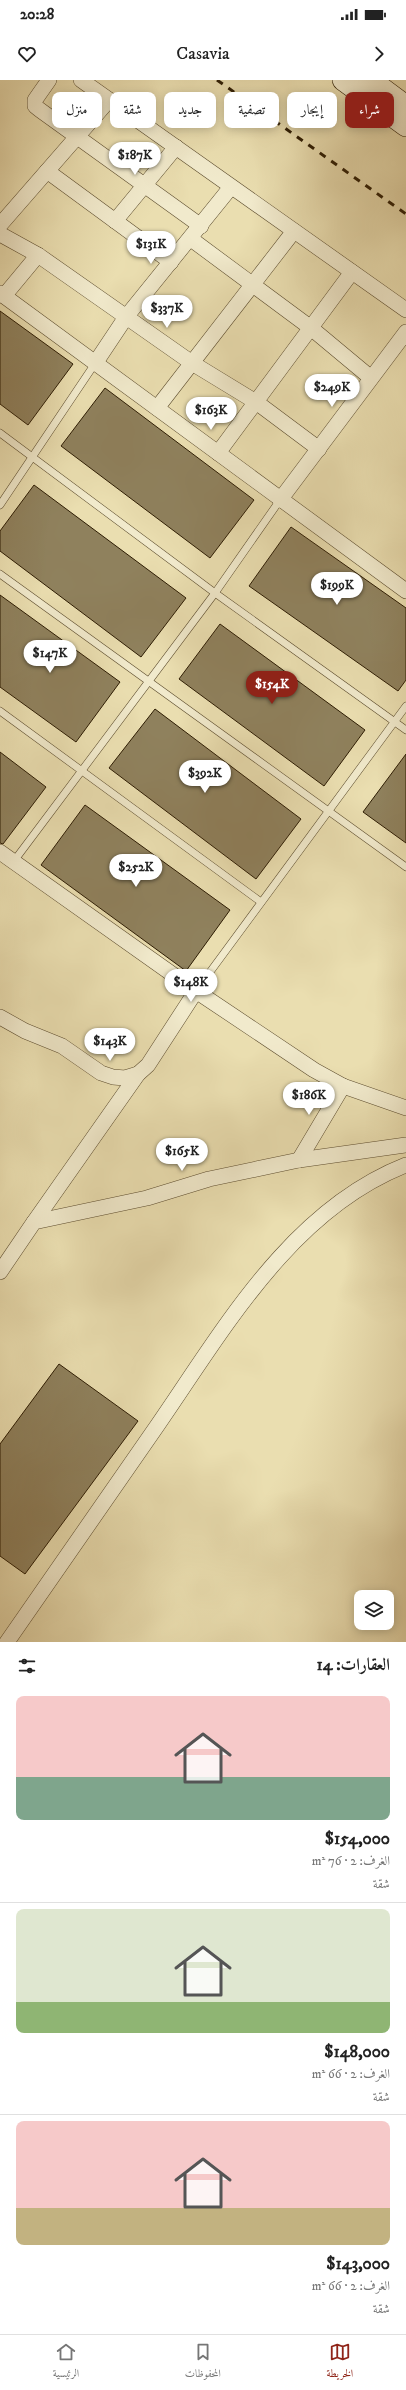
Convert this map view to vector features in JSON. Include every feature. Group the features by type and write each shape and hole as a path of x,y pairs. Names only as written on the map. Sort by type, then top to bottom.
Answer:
{"main road":[{"path":"343,80 406,126"},
{"path":"371,80 406,106"}],"street":[{"path":"49,80 35,100 36,106 202,226"},
{"path":"81,80 406,310"},
{"path":"0,225 108,100"},
{"path":"115,221 176,147"},
{"path":"46,171 171,262"},
{"path":"96,362 126,317 202,226 232,187"},
{"path":"157,408 294,231"},
{"path":"0,234 38,255 192,363 256,402 319,449"},
{"path":"191,239 311,328 372,378"},
{"path":"38,255 2,295 96,362 406,592"},
{"path":"218,453 352,272"},
{"path":"280,500 406,332"},
{"path":"0,852 196,991 314,1070 343,1086 406,1108"},
{"path":"0,1272 138,1074 158,1053 196,991"},
{"path":"0,1018 25,1031 62,1046 101,1073 113,1077 125,1078 138,1074"},
{"path":"299,1160 343,1086"},
{"path":"34,1222 147,1198 209,1178 299,1160 406,1145"},
{"path":"7,1642 221,1334 273,1264 292,1243 329,1209 364,1186 406,1166"}],"lane":[{"path":"0,505 34,457 96,362"},
{"path":"0,433 214,593 406,730"},
{"path":"14,861 214,593 280,500"},
{"path":"0,574 406,867"},
{"path":"196,991 261,902 330,812 406,706"},
{"path":"0,711 261,902"}],"building":[{"path":"0,311 73,364 28,425 0,404"},
{"path":"105,388 254,500 210,558 61,446"},
{"path":"34,485 186,598 141,657 0,551 0,531"},
{"path":"291,527 406,608 406,680 398,691 249,586"},
{"path":"0,595 120,682 76,742 0,687"},
{"path":"220,624 365,730 324,786 179,679"},
{"path":"155,709 301,819 256,879 109,768"},
{"path":"0,752 46,787 3,844 0,843"},
{"path":"406,754 406,843 363,812"},
{"path":"85,805 230,910 186,971 41,865"},
{"path":"59,1364 138,1421 25,1574 0,1556 0,1444"}],"railway":[{"path":"217,80 406,214"}]}
